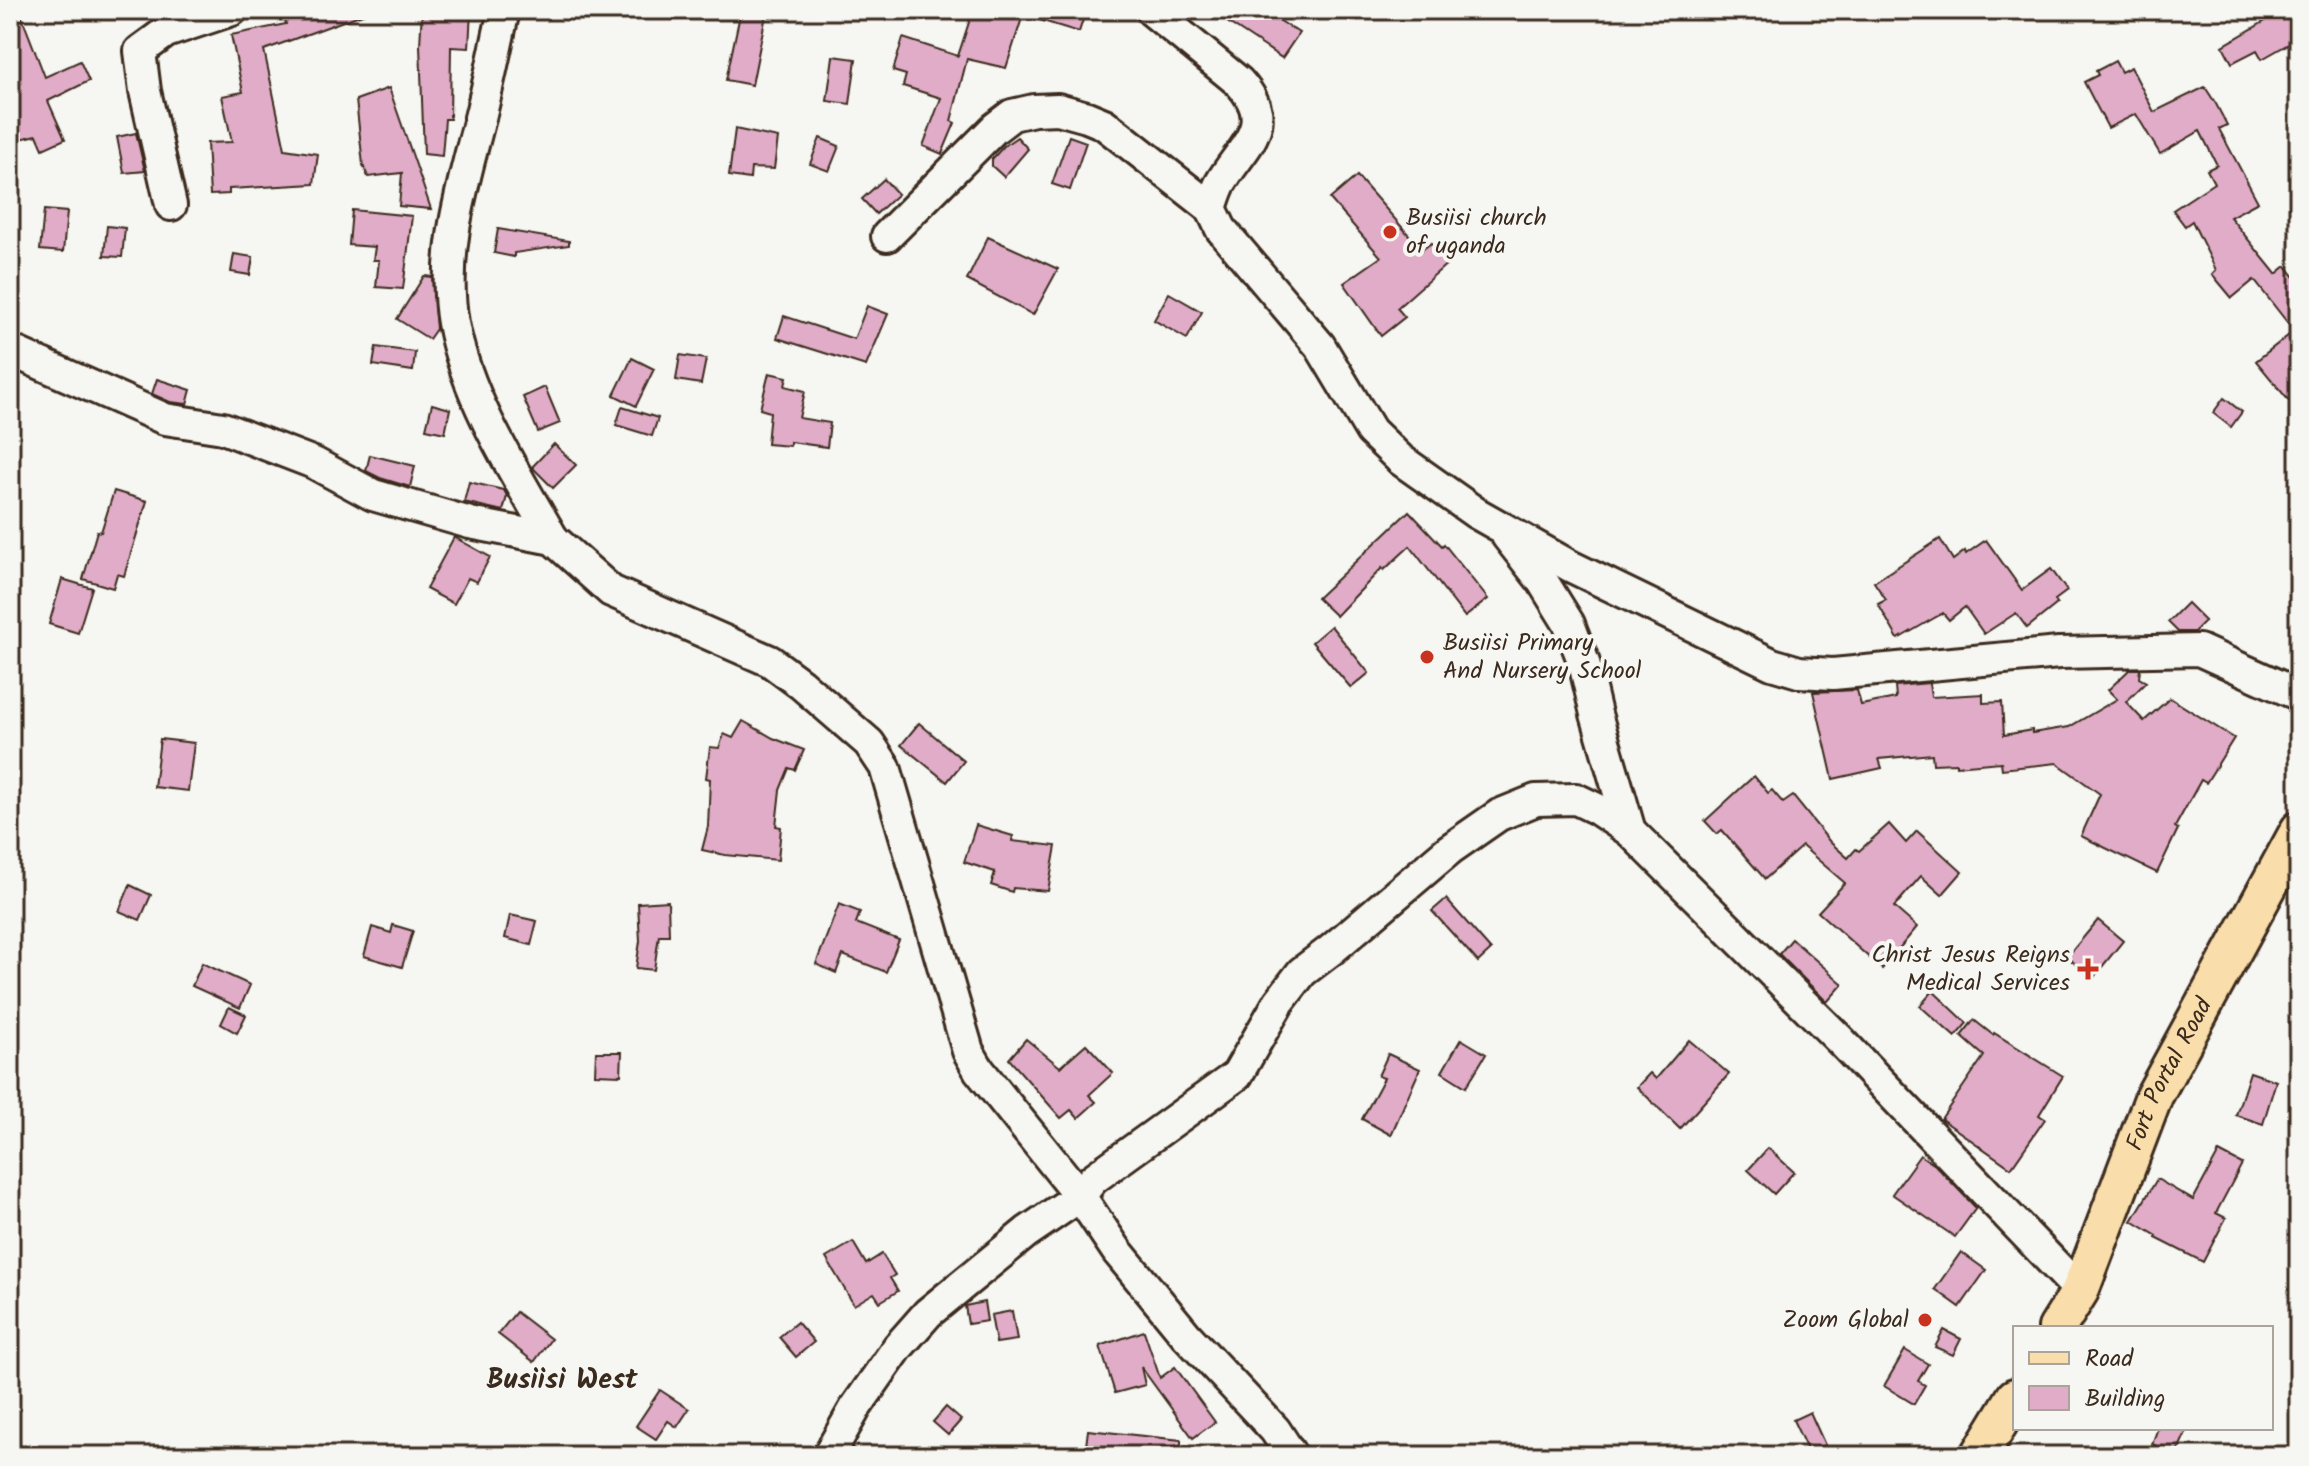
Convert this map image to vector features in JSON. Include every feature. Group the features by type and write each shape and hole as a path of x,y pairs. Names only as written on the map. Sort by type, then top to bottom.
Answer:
{"main road":[{"name":"Fort Portal Road","path":"2058,1326 2080,1291 2154,1096 2299,830"},
{"path":"1979,1456 2013,1400"}],"street":[{"path":"171,205 145,91 140,51 166,32 232,10"},
{"path":"504,10 456,217 449,272 450,301 460,350 500,447 553,539 611,591 770,661 869,743 891,782 968,1051 979,1070 1080,1196 1117,1251 1186,1335 1275,1430 1292,1456"},
{"path":"1151,10 1239,82 1257,106 1259,119 1255,133 1218,187 1211,208"},
{"path":"887,236 995,128 1012,115 1058,109 1104,124 1211,208 1221,229 1320,346 1371,431 1401,460 1499,525 1598,579 1772,664 1799,672 1833,674 2059,653 2199,650 2299,695"},
{"path":"10,350 165,419 223,428 314,463 373,495 470,523 553,539"},
{"path":"1499,525 1543,582 1569,624 1584,663 1630,831"},
{"path":"828,1456 856,1407 898,1347 928,1313 1017,1240 1080,1196 1093,1179 1237,1075 1279,1002 1302,972 1450,849 1499,815 1536,800 1576,799 1630,831 1841,1041 2080,1291"}],"building":[{"path":"10,10 19,10 45,77 80,61 89,81 48,101 65,139 43,149 37,135 12,141"},
{"path":"293,10 368,12 264,50 285,149 318,154 314,184 229,189 229,194 210,195 207,143 232,142 222,96 243,92 231,35 286,24 283,14"},
{"path":"422,10 471,10 469,48 451,47 450,119 445,119 442,156 424,154 420,45"},
{"path":"741,10 767,10 752,85 726,80"},
{"path":"973,10 1086,10 1079,32 1023,15 1006,68 967,59 951,121 955,123 942,154 923,146 941,98 903,86 906,75 893,71 903,38 958,56"},
{"path":"1209,10 1263,10 1299,33 1282,58"},
{"path":"2284,10 2293,10 2299,20 2299,38 2262,59 2257,50 2232,63 2223,46"},
{"path":"833,56 856,59 850,104 827,101"},
{"path":"2115,61 2121,72 2131,67 2154,112 2205,87 2227,125 2219,129 2258,202 2230,217 2276,274 2286,266 2299,282 2299,413 2256,361 2294,331 2254,280 2232,298 2212,274 2216,270 2192,221 2185,226 2173,210 2214,183 2207,170 2217,165 2200,131 2160,154 2136,114 2108,128 2084,82"},
{"path":"389,88 431,209 399,206 402,173 368,177 363,165 356,100"},
{"path":"735,129 778,138 774,169 751,168 750,179 729,176"},
{"path":"136,133 145,171 124,173 117,137"},
{"path":"1069,136 1086,142 1070,190 1052,184"},
{"path":"1017,137 1028,149 1004,177 992,166 992,159"},
{"path":"820,138 839,146 829,171 810,164"},
{"path":"1357,176 1422,250 1431,243 1448,263 1397,308 1405,317 1381,336 1344,283 1381,257 1330,199"},
{"path":"884,179 898,194 876,214 862,199"},
{"path":"44,210 67,212 63,252 40,250"},
{"path":"352,210 412,216 403,289 376,287 379,260 373,260 375,247 349,245"},
{"path":"107,226 125,228 122,257 104,256"},
{"path":"498,229 569,241 569,245 514,253 514,257 494,253"},
{"path":"988,237 1058,269 1033,315 967,280"},
{"path":"234,254 253,257 250,275 231,272"},
{"path":"424,276 432,277 436,329 429,339 397,319"},
{"path":"1169,293 1202,312 1187,339 1154,320"},
{"path":"867,306 888,314 866,366 777,338 784,316 854,339"},
{"path":"376,347 415,352 413,371 373,365"},
{"path":"680,355 706,359 701,384 676,380"},
{"path":"632,358 654,369 636,406 614,395"},
{"path":"769,373 787,377 785,386 805,391 799,418 830,423 827,447 790,442 790,446 767,444 770,412 760,409"},
{"path":"157,379 191,390 187,404 170,402 152,394"},
{"path":"545,387 560,423 538,432 523,397"},
{"path":"2224,398 2242,412 2231,427 2213,413"},
{"path":"432,404 450,409 445,433 426,429"},
{"path":"622,407 658,418 652,436 616,425"},
{"path":"554,444 576,465 553,488 532,467"},
{"path":"370,455 415,466 410,487 366,471"},
{"path":"469,482 504,490 507,496 503,511 464,502"},
{"path":"114,491 147,501 124,576 117,574 113,588 83,579 97,531 101,532"},
{"path":"1409,511 1442,546 1444,544 1488,599 1465,617 1410,546 1384,570 1382,568 1336,616 1317,598"},
{"path":"454,537 490,557 477,582 468,578 454,604 426,589"},
{"path":"1940,539 1953,560 1986,540 2022,590 2051,569 2067,591 2055,600 2057,604 2027,628 2016,613 1984,634 1965,607 1949,620 1943,613 1898,639 1878,604 1886,600 1874,582"},
{"path":"62,579 92,588 78,633 49,624"},
{"path":"2187,603 2205,621 2194,632 2178,632 2168,622"},
{"path":"1331,626 1369,673 1351,688 1312,642"},
{"path":"2130,669 2140,669 2139,678 2146,682 2126,702 2144,721 2170,698 2234,738 2206,783 2201,780 2175,827 2178,829 2157,873 2081,836 2100,794 2057,763 2002,769 2001,762 1956,766 1956,763 1933,764 1932,754 1879,759 1882,768 1833,779 1813,692 1857,690 1861,705 1896,698 1895,686 1929,683 1931,697 1983,694 1983,703 2002,702 2004,735 2032,730 2032,733 2069,727 2117,699 2108,690"},
{"path":"743,721 773,738 804,750 795,770 789,768 780,790 776,826 781,827 778,860 702,850 708,827 710,779 706,778 710,747 719,748 724,734 733,738"},
{"path":"919,723 964,761 947,782 901,745"},
{"path":"160,739 194,743 188,791 154,787"},
{"path":"1754,776 1768,793 1772,790 1783,803 1793,796 1830,842 1848,858 1889,824 1906,843 1917,831 1962,872 1942,895 1921,876 1894,907 1917,927 1882,969 1818,912 1845,883 1802,846 1765,879 1722,830 1717,834 1705,821"},
{"path":"976,825 1013,836 1012,841 1056,846 1048,891 1013,888 1012,892 991,885 995,872 964,862"},
{"path":"130,885 151,895 140,920 119,911"},
{"path":"1446,899 1491,950 1478,962 1432,911"},
{"path":"668,901 669,935 659,935 654,970 636,968 640,941 638,903"},
{"path":"839,904 860,912 856,923 899,940 886,972 843,955 836,973 816,964"},
{"path":"510,915 537,921 531,945 505,938"},
{"path":"2098,920 2123,941 2093,978 2067,957"},
{"path":"393,925 413,931 402,967 364,956 372,927 391,933"},
{"path":"1792,939 1843,984 1827,1002 1779,954"},
{"path":"202,963 250,985 240,1008 192,986"},
{"path":"1933,991 1967,1023 1955,1037 1920,1006"},
{"path":"229,1007 246,1015 237,1033 221,1024"},
{"path":"1974,1020 1993,1035 2063,1076 2039,1115 2045,1119 2011,1168 1941,1119 1984,1056 1961,1036"},
{"path":"1026,1039 1060,1067 1086,1044 1113,1073 1089,1095 1096,1102 1078,1118 1071,1110 1061,1118 1009,1059"},
{"path":"1461,1039 1486,1054 1466,1087 1442,1072"},
{"path":"1689,1040 1729,1074 1680,1129 1637,1087 1650,1073 1656,1079"},
{"path":"596,1052 622,1052 621,1075 595,1074"},
{"path":"1388,1054 1420,1069 1391,1135 1362,1119 1384,1078 1378,1076"},
{"path":"2250,1072 2276,1081 2263,1124 2236,1115"},
{"path":"1768,1148 1794,1172 1774,1194 1748,1170"},
{"path":"2219,1152 2242,1164 2216,1213 2226,1218 2203,1262 2156,1238 2132,1221 2157,1179 2193,1200"},
{"path":"1920,1155 1935,1165 1976,1208 1955,1237 1892,1194"},
{"path":"853,1242 866,1264 882,1254 895,1275 890,1278 898,1291 880,1302 874,1293 854,1305 826,1258"},
{"path":"1961,1252 1986,1270 1960,1307 1935,1289"},
{"path":"984,1302 987,1321 968,1324 965,1306"},
{"path":"1012,1311 1017,1340 996,1343 991,1315"},
{"path":"516,1312 551,1339 534,1362 498,1334"},
{"path":"797,1322 814,1342 796,1357 779,1337"},
{"path":"1944,1330 1961,1339 1953,1355 1935,1347"},
{"path":"1144,1331 1160,1378 1175,1367 1215,1422 1193,1438 1141,1367 1145,1385 1115,1393 1100,1346"},
{"path":"1905,1350 1928,1364 1918,1381 1925,1385 1914,1404 1884,1386"},
{"path":"660,1390 689,1409 677,1427 668,1421 656,1439 636,1426"},
{"path":"946,1407 961,1420 948,1435 933,1422"},
{"path":"1810,1412 1825,1445 1808,1452 1793,1420"},
{"path":"1088,1430 1181,1440 1181,1445 1137,1453 1086,1446"},
{"path":"2157,1430 2187,1430 2176,1455 2152,1444"}],"place":[{"name":"Busiisi church of uganda","path":"1390,232"},
{"name":"Busiisi Primary And Nursery School","path":"1427,657"},
{"name":"Christ Jesus Reigns Medical Services","path":"2088,969"},
{"name":"Zoom Global","path":"1925,1320"}],"district":[{"name":"Busiisi West","path":"562,1380"}]}
